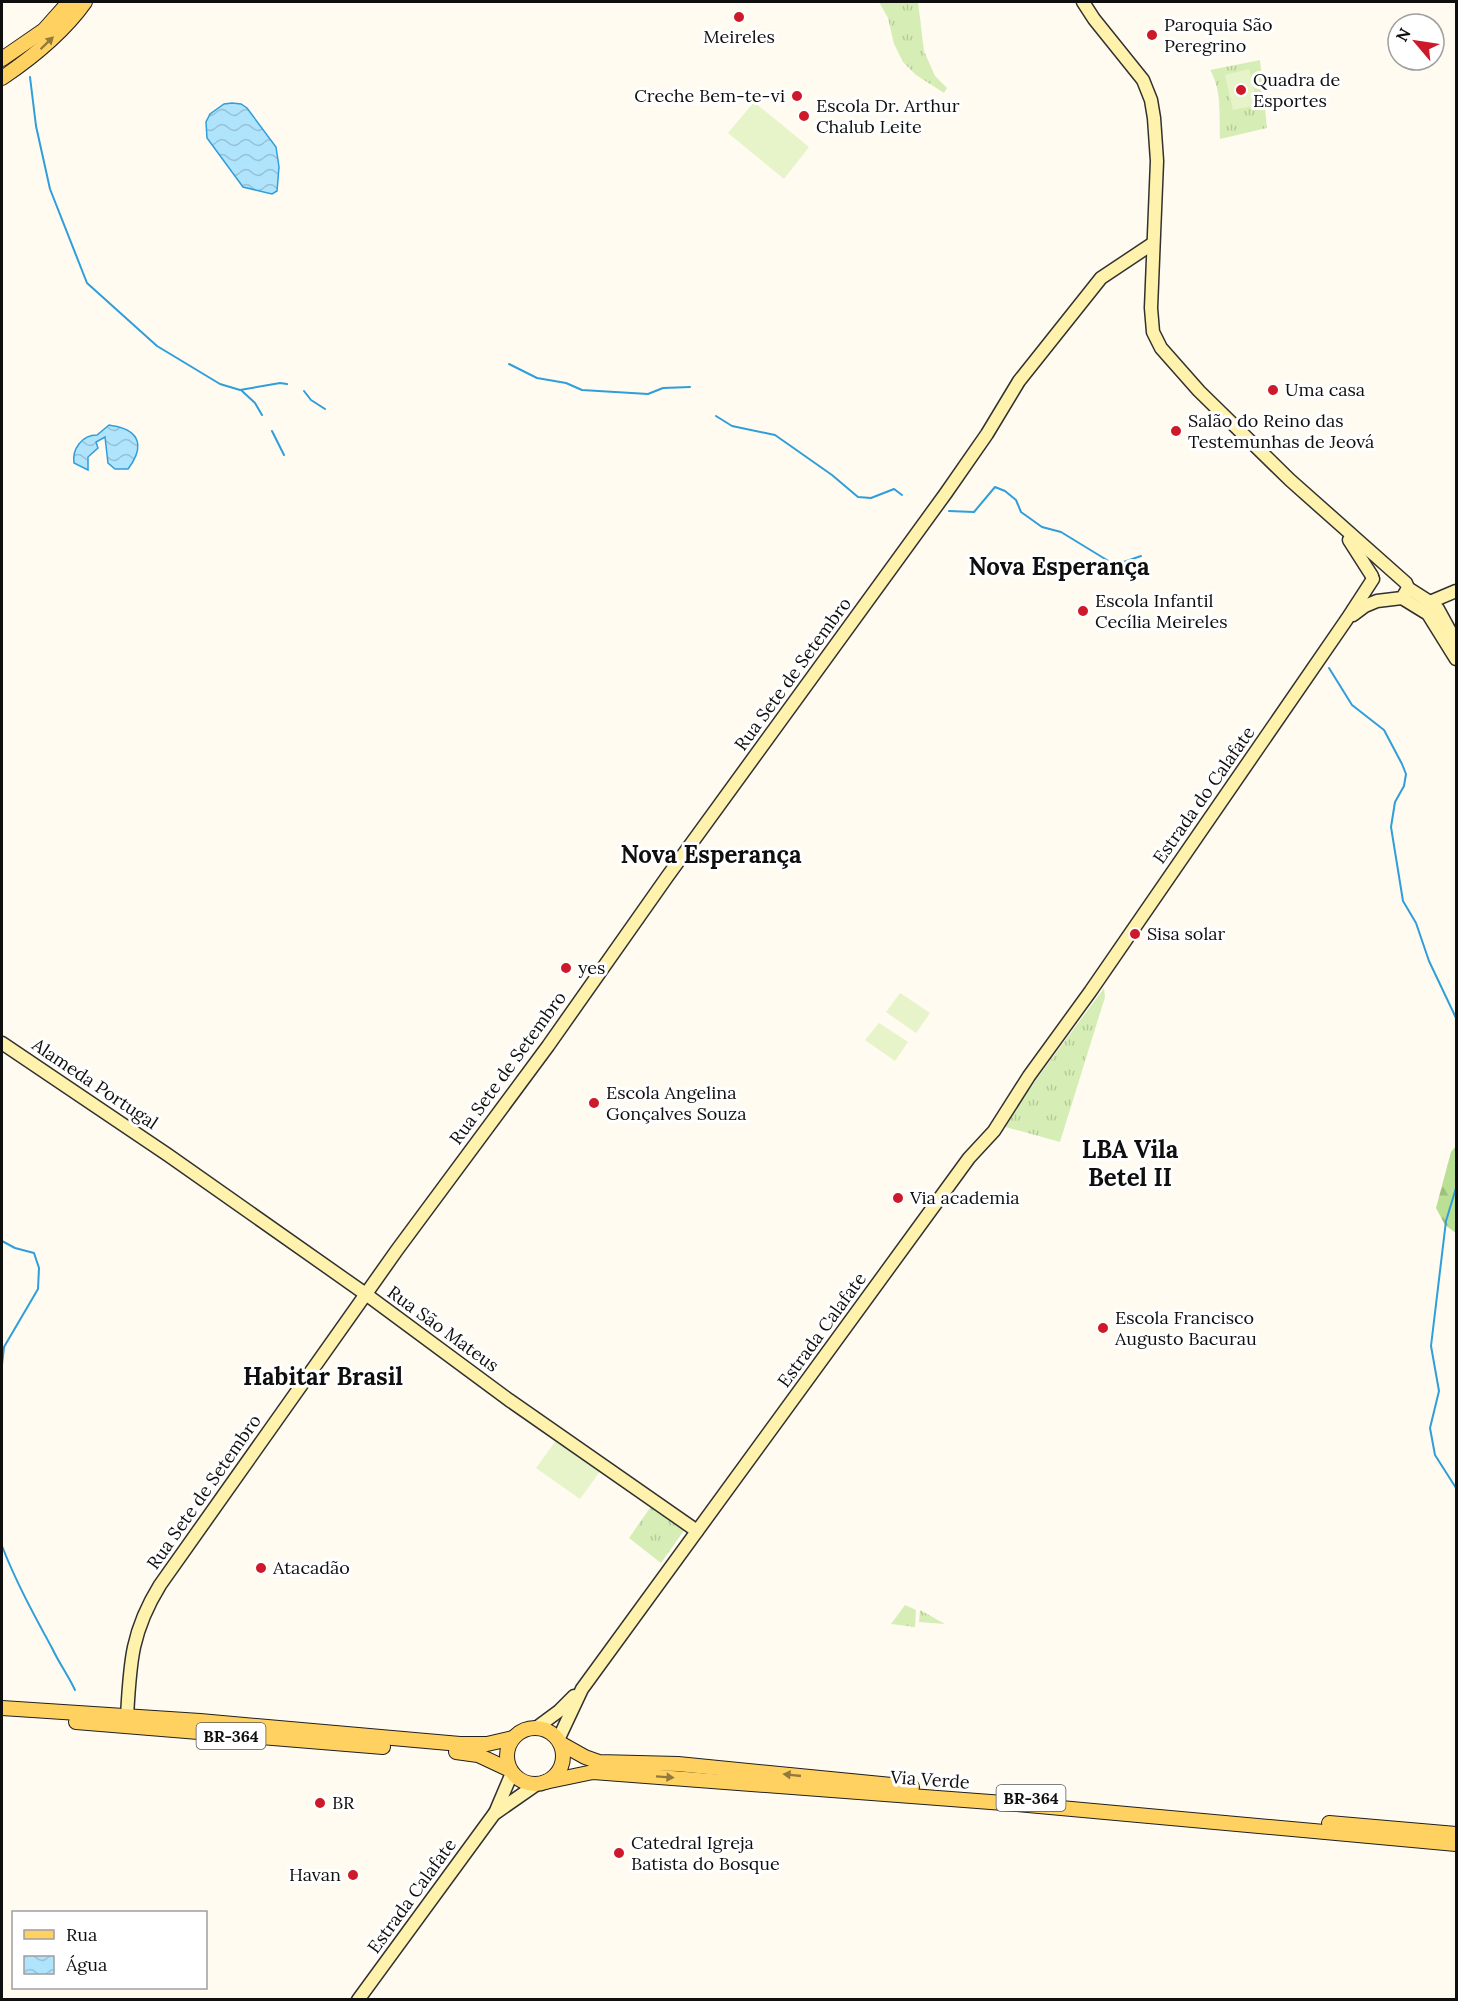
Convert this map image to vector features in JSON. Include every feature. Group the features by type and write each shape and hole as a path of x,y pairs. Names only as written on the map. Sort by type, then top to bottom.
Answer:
{"main road":[{"path":"2,59 44,30 69,2"},
{"path":"2,78 33,56 77,13 85,2"},
{"name":"BR-364","path":"2,1708 127,1717 460,1748 485,1757 523,1782 541,1783"},
{"name":"BR-364","path":"2,1715 231,1736 460,1748 513,1738 528,1729 536,1728 544,1729 559,1742"},
{"path":"511,1772 506,1753 513,1738"},
{"path":"541,1783 559,1770 562,1761 559,1742"},
{"name":"Via Verde","path":"559,1742 599,1762 678,1764 1017,1797 1456,1834"},
{"name":"Via Verde","path":"541,1783 593,1772 1017,1804 1456,1844"}],"street":[{"path":"1083,2 1143,80 1150,100 1154,118 1157,161 1152,244 1152,323 1161,348 1214,406 1290,480 1402,579 1400,596"},
{"name":"Rua Sete de Setembro","path":"127,1717 131,1654 140,1620 149,1602 181,1555 397,1250 548,1046 667,877 946,493 987,434 1019,381 1101,278 1152,244"},
{"path":"1336,522 1373,577 1375,586 1430,608 1456,642"},
{"path":"1373,577 1374,571 1387,567"},
{"name":"Estrada do Calafate","path":"1090,992 1347,619 1373,577"},
{"path":"1430,608 1456,591"},
{"name":"Estrada do Calafate","path":"1347,619 1365,606 1400,596"},
{"path":"1430,608 1456,599"},
{"path":"1430,608 1456,659"},
{"name":"Estrada Calafate","path":"536,1728 559,1711 582,1689 969,1158 994,1131 1029,1076 1090,992"},
{"name":"Alameda Portugal","path":"2,1043 168,1155"},
{"name":"Rua São Mateus","path":"168,1155 367,1295 509,1400 697,1531"},
{"name":"Estrada Calafate","path":"559,1742 582,1689"},
{"name":"Estrada Calafate","path":"358,2000 495,1814 511,1772"},
{"name":"Estrada Calafate","path":"495,1814 541,1783"}],"green space":[{"path":"879,2 918,2 924,51 935,76 947,88 944,93 916,75 903,62 894,44 888,18"},
{"path":"1260,60 1267,128 1220,139 1218,94 1210,70"},
{"name":"Quadra de Esportes","path":"1249,69 1257,105 1233,110 1225,75"},
{"path":"754,102 809,147 784,179 728,133"},
{"path":"1104,988 1105,997 1060,1142 1002,1126"},
{"path":"900,993 930,1013 916,1033 886,1012"},
{"path":"879,1023 908,1042 895,1061 865,1040"},
{"path":"1456,1146 1456,1233 1445,1225 1436,1208 1451,1152"},
{"path":"558,1438 601,1470 580,1499 536,1468"},
{"path":"652,1505 685,1529 661,1563 629,1538"},
{"path":"905,1605 916,1610 915,1627 891,1624"},
{"path":"920,1610 945,1624 919,1622"}],"water":[{"path":"224,104 241,104 247,108 276,147 279,167 277,191 272,194 243,187 207,138 206,122 210,114"},
{"path":"109,425 127,430 136,439 138,444 136,456 128,469 115,469 108,463 105,437 96,442 98,448 88,457 88,470 74,463 76,448 79,444 87,437 97,435"}],"waterway":[{"path":"30,77 36,126 50,189 87,283 157,346 220,384 240,390 280,383 287,384"},
{"path":"509,364 537,378 566,383 582,390 648,394 663,388 690,387"},
{"path":"241,390 255,403 262,415"},
{"path":"304,391 311,400 325,409"},
{"path":"716,416 732,426 775,435 832,475 858,497 871,498 894,489 902,495"},
{"path":"272,431 284,455"},
{"path":"949,511 974,512 995,487 1005,491 1016,500 1021,512 1042,527 1061,532 1115,565 1141,556"},
{"path":"1329,668 1352,705 1384,730 1406,774 1404,786 1395,802 1391,827 1403,901 1416,923 1429,961 1456,1018"},
{"path":"1456,1188 1446,1221 1431,1346 1439,1391 1430,1428 1435,1455 1456,1488"},
{"path":"2,1241 15,1248 34,1253 39,1268 38,1289 4,1347 2,1365"},
{"path":"2,1546 26,1598 75,1690"}],"place":[{"name":"Meireles","path":"739,17"},
{"name":"Paroquia São Peregrino","path":"1152,35"},
{"name":"Quadra de Esportes","path":"1241,90"},
{"name":"Creche Bem-te-vi","path":"797,96"},
{"name":"Escola Dr. Arthur Chalub Leite","path":"804,116"},
{"name":"Uma casa","path":"1273,390"},
{"name":"Salão do Reino das Testemunhas de Jeová","path":"1176,431"},
{"name":"Escola Infantil Cecília Meireles","path":"1083,611"},
{"name":"Sisa solar","path":"1135,934"},
{"name":"yes","path":"566,968"},
{"name":"Escola Angelina Gonçalves Souza","path":"594,1103"},
{"name":"Via academia","path":"898,1198"},
{"name":"Escola Francisco Augusto Bacurau","path":"1103,1328"},
{"name":"Atacadão","path":"261,1568"},
{"name":"BR","path":"320,1803"},
{"name":"Catedral Igreja Batista do Bosque","path":"619,1853"},
{"name":"Havan","path":"353,1875"}],"district":[{"name":"Nova Esperança","path":"1059,567"},
{"name":"Nova Esperança","path":"711,855"},
{"name":"LBA Vila Betel II","path":"1130,1164"},
{"name":"Habitar Brasil","path":"323,1377"}]}
